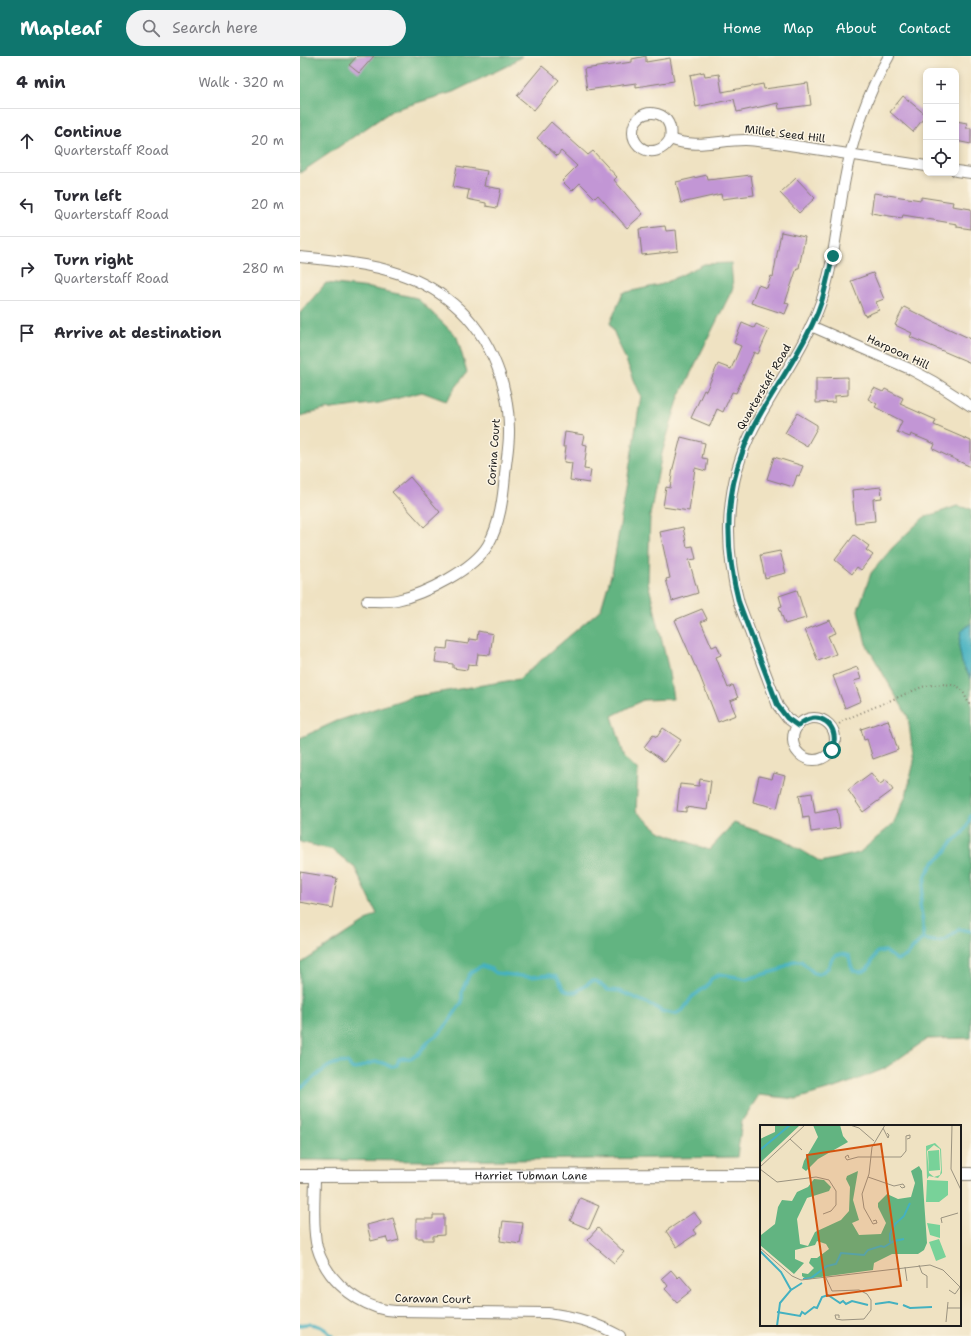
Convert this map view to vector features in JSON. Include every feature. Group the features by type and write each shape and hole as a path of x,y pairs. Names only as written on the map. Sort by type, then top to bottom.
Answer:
{"street":[{"name":"Quarterstaff Road","path":"798,726 787,718 778,706 739,603 730,564 728,544 732,488 743,450 754,427 796,355 821,302 833,256 844,183 850,155 864,108 872,88 889,56"},
{"name":"Millet Seed Hill","path":"670,138 682,143 699,144 745,140 923,166"},
{"path":"959,171 971,173"},
{"name":"Corina Court","path":"300,256 350,262 396,272 412,278 447,298 461,311 486,342 502,376 506,394 509,433 503,490 494,534 488,545 470,566 414,595 396,600 367,601"},
{"name":"Harpoon Hill","path":"811,326 910,369 934,382 971,406"},
{"path":"814,718 829,724 833,729 835,742 828,755 822,759 813,760 806,758 798,751 794,746 794,738 795,731 798,726 807,719 814,718"},
{"name":"Harriet Tubman Lane","path":"300,1176 760,1175"},
{"name":"Caravan Court","path":"315,1176 315,1231 317,1246 321,1258 338,1284 364,1303 379,1309 396,1312 548,1313 568,1316 590,1322 620,1336"}],"path":[{"path":"833,729 844,720 922,687 933,684 959,687 963,690 966,699 971,706"}],"green space":[{"path":"300,56 522,56 507,66 453,92 393,110 300,173"},
{"path":"731,263 733,288 679,397 662,453 650,515 648,582 668,667 673,699 643,700 612,716 625,758 638,770 636,811 659,831 709,850 734,823 786,841 821,862 859,853 893,824 906,796 914,762 908,717 866,644 858,610 871,573 893,547 923,518 957,506 971,509 971,1038 927,1039 884,1069 841,1086 796,1099 759,1095 742,1121 737,1157 432,1161 300,1160 300,964 377,914 355,868 333,850 300,842 300,738 337,721 411,697 519,679 601,609 613,568 641,396 610,323 623,293 663,284 704,264"},
{"path":"326,283 370,288 417,298 457,337 467,372 446,401 422,392 379,403 324,410 300,416 300,313"}],"water":[{"path":"971,623 971,679 962,663 959,647 961,632"}],"building":[{"path":"357,56 374,56 359,73 349,65"},
{"path":"646,56 646,62 670,58 674,81 636,87 636,83 587,90 584,69 632,62 632,59"},
{"path":"542,66 559,80 534,110 517,96"},
{"path":"704,72 705,76 719,74 722,92 763,84 764,89 808,83 811,105 779,109 778,103 737,112 734,99 696,107 690,75"},
{"path":"903,96 923,113 923,119 913,132 890,112"},
{"path":"551,122 588,155 593,151 617,177 614,180 643,214 627,228 598,195 595,198 580,183 572,191 562,181 577,166 561,151 557,156 537,138"},
{"path":"959,122 967,123 966,128 971,128 971,144 959,142"},
{"path":"457,166 487,171 484,186 501,189 497,208 486,206 486,203 467,199 469,190 453,187"},
{"path":"707,175 708,180 751,175 754,195 722,199 721,194 681,203 676,182"},
{"path":"796,178 815,198 799,213 780,193"},
{"path":"874,193 921,200 921,197 953,202 952,206 971,209 971,229 957,227 957,224 903,215 902,218 871,213"},
{"path":"665,226 666,231 676,230 678,251 642,255 639,229"},
{"path":"781,232 805,237 799,268 797,268 785,303 789,304 785,314 751,303 758,285 767,288 771,276 773,277"},
{"path":"873,273 884,299 876,302 879,310 865,316 851,281"},
{"path":"904,307 971,339 971,363 910,337 912,333 895,325"},
{"path":"742,323 754,328 756,324 769,330 758,354 754,352 736,393 732,392 723,412 717,409 710,426 691,418 704,390 706,391 718,364 731,369 741,346 734,343"},
{"path":"848,377 848,395 835,396 835,402 816,403 816,378"},
{"path":"874,388 883,392 885,389 903,398 900,404 936,420 934,425 971,441 971,467 933,449 935,444 911,434 910,437 897,432 902,421 875,407 877,404 868,399"},
{"path":"797,413 817,425 817,428 807,446 785,433"},
{"path":"565,432 584,435 582,444 587,445 584,469 591,470 589,483 570,480 572,463 564,462 566,447 563,447"},
{"path":"681,437 705,443 702,458 708,459 706,471 695,468 689,511 663,507 666,487 670,488 673,468"},
{"path":"774,457 803,466 799,476 797,475 793,487 767,479"},
{"path":"410,477 440,512 424,527 392,492"},
{"path":"881,487 882,498 873,499 875,521 855,523 852,490"},
{"path":"683,527 687,547 693,546 696,559 689,560 698,593 672,601 666,579 670,578 660,532"},
{"path":"854,535 869,546 866,550 873,555 861,570 857,567 852,574 835,560"},
{"path":"780,551 786,573 765,578 760,555"},
{"path":"797,590 806,618 785,624 779,607 782,606 779,596"},
{"path":"702,609 707,619 701,622 712,647 717,645 721,655 716,657 728,688 733,685 738,698 730,701 736,715 718,722 696,666 675,620"},
{"path":"830,620 836,633 828,636 836,654 818,661 805,630"},
{"path":"478,631 493,634 490,655 478,654 476,665 468,664 467,670 453,668 453,664 435,662 437,648 447,649 448,641 468,644 469,639 477,640"},
{"path":"857,667 861,679 854,681 861,701 845,708 833,676"},
{"path":"888,720 898,750 873,759 867,739 864,740 861,729"},
{"path":"663,728 681,740 665,762 644,747 653,735 657,737"},
{"path":"774,773 785,776 777,808 753,802 759,776 772,779"},
{"path":"871,773 880,784 886,780 893,790 863,812 848,790"},
{"path":"700,779 711,781 707,810 686,807 686,812 677,811 680,784 699,786"},
{"path":"812,793 815,813 837,809 840,828 811,832 809,817 803,818 799,795"},
{"path":"300,872 337,878 332,908 300,902"},
{"path":"580,1198 599,1206 589,1229 570,1221"},
{"path":"694,1212 702,1223 693,1230 696,1234 677,1247 666,1231"},
{"path":"433,1215 444,1215 444,1235 433,1236 433,1240 416,1238 416,1219 433,1219"},
{"path":"393,1218 399,1240 388,1243 386,1237 371,1241 367,1225"},
{"path":"503,1221 523,1223 520,1244 500,1241"},
{"path":"598,1228 624,1252 614,1263 587,1240"},
{"path":"671,1270 678,1278 680,1276 692,1290 677,1302 665,1289 668,1286 662,1278"}],"waterway":[{"path":"923,939 923,924 920,904 926,875 933,863 945,853 952,842 962,834 971,815"},
{"path":"300,1088 322,1071 334,1064 348,1063 351,1068 356,1069 373,1062 391,1066 397,1065 399,1059 408,1059 417,1055 430,1040 440,1033 448,1023 462,1002 462,991 469,975 475,969 482,966 491,969 496,973 530,977 549,975 557,977 564,989 570,992 576,992 592,981 596,981 608,990 619,991 654,1006 661,1011 675,1014 683,1010 692,997 707,986 711,979 720,974 747,979 779,970 794,961 801,961 814,973 819,974 828,968 831,960 838,954 849,956 851,966 854,971 859,972 866,970 869,967 877,952 885,951 897,960 905,957 923,939 939,941 946,939 959,929 971,931"},
{"path":"300,1325 309,1324 322,1327 332,1336"}],"route":[{"path":"832,750 835,742 835,735 829,724 814,718 807,719 798,726 787,718 778,706 745,623 734,586 728,544 732,488 743,450 754,427 811,326 821,302 833,256"}]}
